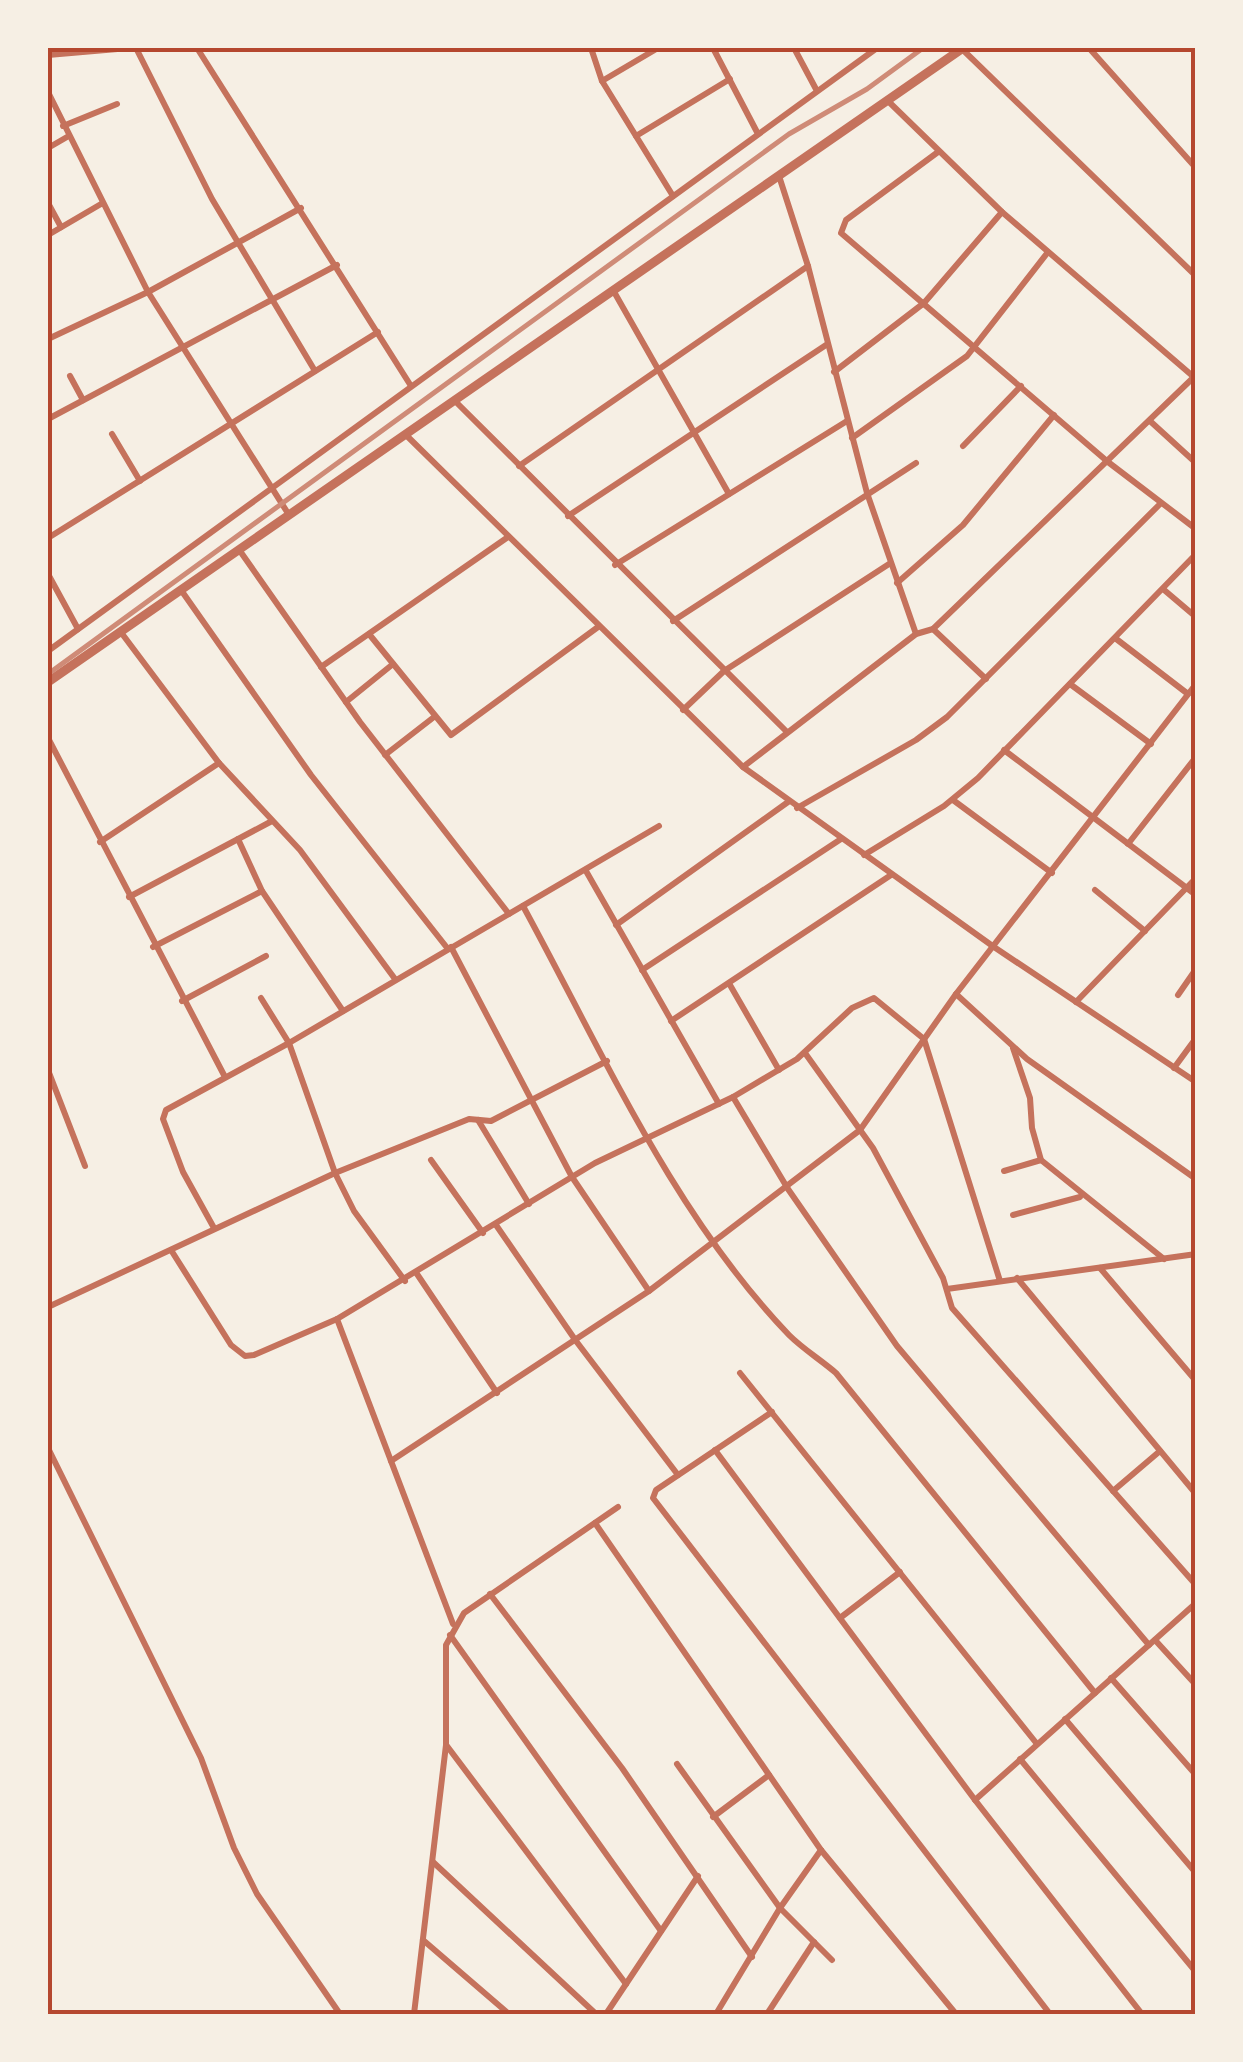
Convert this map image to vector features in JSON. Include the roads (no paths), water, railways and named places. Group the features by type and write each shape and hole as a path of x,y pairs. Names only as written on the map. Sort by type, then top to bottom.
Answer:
{"street":[{"path":"48,55 132,48 237,244 315,371"},
{"path":"198,48 411,386"},
{"path":"590,48 602,80 673,196"},
{"path":"602,80 658,48"},
{"path":"714,48 758,134"},
{"path":"794,48 817,91"},
{"path":"48,652 877,48"},
{"path":"48,682 962,48 1196,276"},
{"path":"1089,48 1196,168"},
{"path":"636,136 730,79"},
{"path":"48,92 67,137 148,292 229,426 290,516"},
{"path":"742,767 916,634 933,629 1195,377 1002,212 888,101"},
{"path":"63,126 116,104"},
{"path":"48,148 67,137"},
{"path":"938,152 840,229 1108,462 1196,529"},
{"path":"778,176 808,266 867,492 916,634"},
{"path":"48,203 61,227"},
{"path":"48,235 101,204"},
{"path":"48,339 148,292 302,208"},
{"path":"834,372 924,304 1002,212"},
{"path":"852,438 957,365 1048,252"},
{"path":"48,419 337,266"},
{"path":"519,466 808,266"},
{"path":"613,290 729,494"},
{"path":"48,538 378,332"},
{"path":"568,516 826,345"},
{"path":"70,376 83,400"},
{"path":"963,446 1020,386"},
{"path":"456,402 786,732"},
{"path":"897,583 963,525 1054,415"},
{"path":"615,564 846,421"},
{"path":"1150,421 1196,463"},
{"path":"112,434 140,481"},
{"path":"407,436 742,767 994,947 1196,1082"},
{"path":"673,621 916,463"},
{"path":"797,808 931,731 1161,503"},
{"path":"321,667 508,537"},
{"path":"240,551 385,755 509,914"},
{"path":"864,856 953,800 1196,554"},
{"path":"683,710 724,670 889,564"},
{"path":"48,574 78,629"},
{"path":"1163,589 1196,617"},
{"path":"181,590 311,775 449,948 572,1177 649,1291"},
{"path":"369,634 446,732 455,734 598,626"},
{"path":"933,629 986,679"},
{"path":"120,631 219,763 300,850 395,979"},
{"path":"1115,638 1188,694"},
{"path":"346,702 393,664"},
{"path":"1070,684 1151,744"},
{"path":"391,1461 649,1291 788,1189 860,1130 956,994 1196,684"},
{"path":"385,755 434,717"},
{"path":"48,738 153,947 225,1078"},
{"path":"1004,750 1196,895"},
{"path":"1128,844 1196,757"},
{"path":"100,842 219,763"},
{"path":"953,800 1052,873"},
{"path":"616,925 788,802"},
{"path":"129,897 272,821"},
{"path":"214,1228 184,1172 163,1114 660,826"},
{"path":"238,839 262,891 343,1011"},
{"path":"642,970 841,839"},
{"path":"586,872 718,1104"},
{"path":"671,1021 891,874"},
{"path":"1076,1002 1196,878"},
{"path":"1096,890 1144,930"},
{"path":"153,947 262,891"},
{"path":"524,906 648,1136 714,1242 791,1337 836,1374 1095,1692"},
{"path":"182,1001 266,956"},
{"path":"1178,995 1196,969"},
{"path":"730,985 779,1070"},
{"path":"956,994 1012,1047 1196,1179"},
{"path":"261,998 289,1044 335,1173 361,1222 404,1282"},
{"path":"171,1250 224,1336 245,1356 337,1319 572,1177 733,1097 805,1053 852,1008 874,998 924,1040 1000,1281"},
{"path":"1174,1068 1196,1038"},
{"path":"1012,1047 1030,1098 1032,1128 1041,1160 1164,1259"},
{"path":"805,1053 860,1130 948,1289 952,1308 1196,1585"},
{"path":"48,1308 335,1173 477,1118 491,1121 607,1061"},
{"path":"48,1070 85,1166"},
{"path":"733,1097 788,1189 896,1346 1152,1642 1196,1685"},
{"path":"477,1118 529,1204"},
{"path":"431,1160 483,1233"},
{"path":"1004,1171 1041,1160"},
{"path":"1014,1215 1081,1196"},
{"path":"496,1225 576,1341 678,1475"},
{"path":"948,1289 1196,1254"},
{"path":"1099,1267 1195,1379"},
{"path":"416,1274 497,1392"},
{"path":"1017,1278 1196,1494"},
{"path":"337,1319 454,1626"},
{"path":"740,1373 1037,1744"},
{"path":"772,1412 656,1490 656,1502 1050,2014"},
{"path":"48,1448 201,1758 234,1848 258,1894 340,2014"},
{"path":"715,1450 975,1800 1142,2014"},
{"path":"1114,1491 1160,1451"},
{"path":"414,2014 446,1745 445,1658 450,1635 454,1626 490,1594 618,1507"},
{"path":"594,1523 821,1850 956,2014"},
{"path":"840,1618 900,1572"},
{"path":"490,1594 698,1876 752,1957"},
{"path":"975,1800 1196,1603"},
{"path":"450,1635 661,1932"},
{"path":"1111,1678 1196,1775"},
{"path":"1065,1719 1196,1873"},
{"path":"446,1745 626,1984"},
{"path":"1020,1759 1196,1972"},
{"path":"677,1764 780,1908 832,1960"},
{"path":"713,1817 769,1775"},
{"path":"716,2014 780,1908 821,1850"},
{"path":"432,1861 596,2014"},
{"path":"606,2014 698,1876"},
{"path":"423,1940 509,2014"},
{"path":"769,2011 814,1942"}],"railway":[{"path":"48,674 789,134 867,89 923,48"}]}
